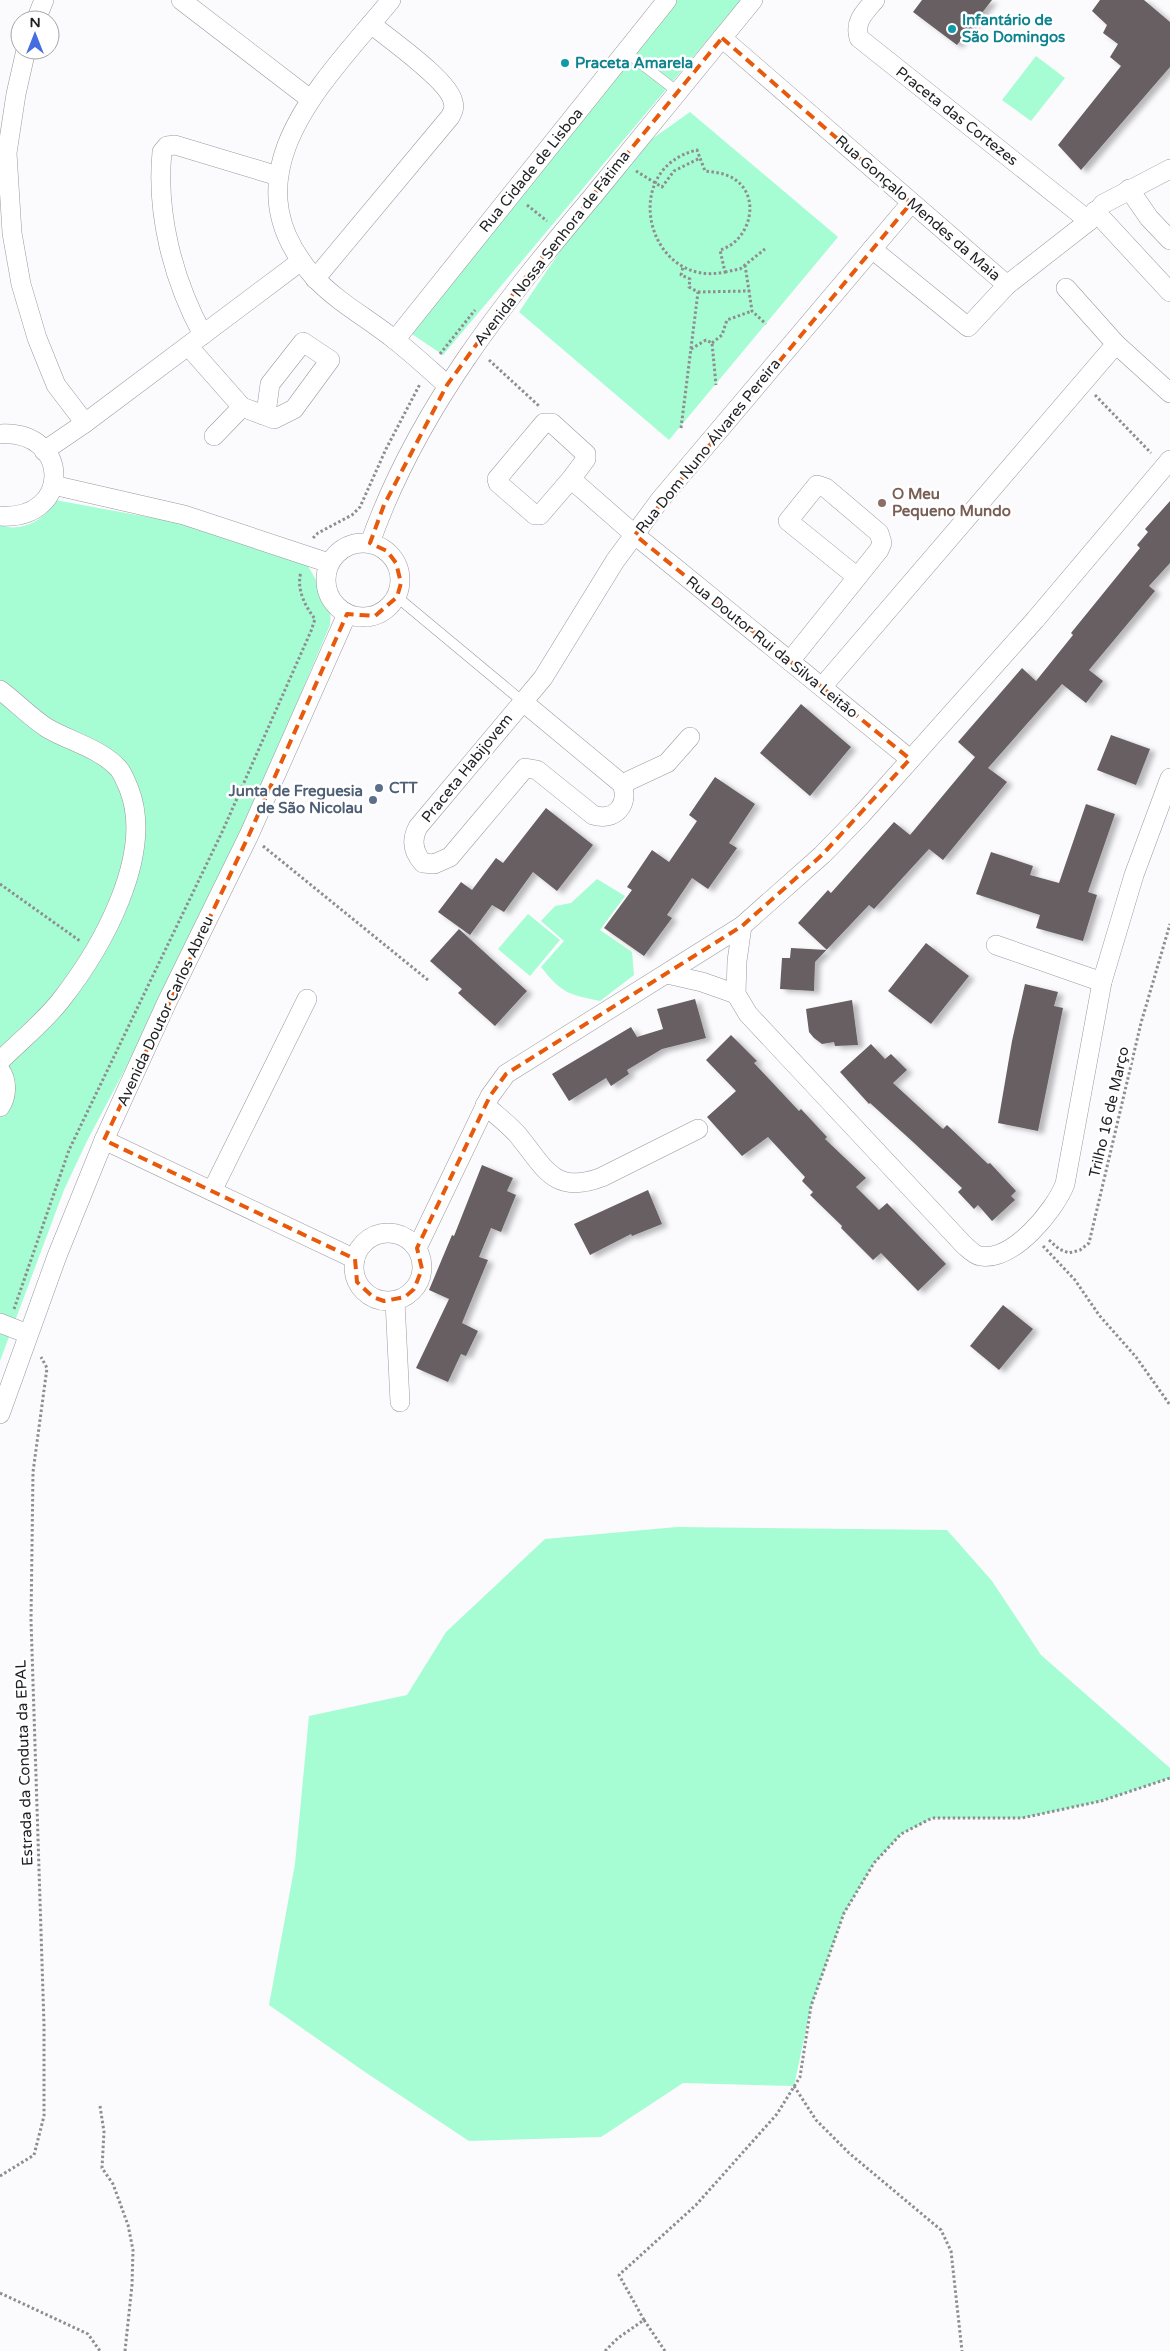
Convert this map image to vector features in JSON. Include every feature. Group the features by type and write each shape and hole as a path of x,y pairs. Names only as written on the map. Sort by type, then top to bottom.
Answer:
{"street":[{"path":"181,0 310,99"},
{"path":"390,0 310,99 282,156 277,191 282,220 290,242 301,261 316,279 395,340 447,385"},
{"name":"Rua Cidade de Lisboa","path":"395,340 667,0"},
{"name":"Avenida Nossa Senhora de Fátima","path":"370,543 384,505 447,385 521,283 753,0"},
{"name":"Praceta das Cortezes","path":"875,0 859,19 857,32 859,38 1092,216"},
{"path":"316,279 450,117 454,109 450,94 436,77 371,24"},
{"name":"Rua Gonçalo Mendes da Maia","path":"722,38 1007,285 1092,216 1129,189 1170,169"},
{"path":"24,60 16,94 7,152 12,233 20,284 37,338 56,386 85,423"},
{"path":"263,415 242,407 196,341 170,251 164,214 162,152 167,146 175,145 278,176"},
{"path":"1129,189 1149,218 1170,240"},
{"name":"Rua Dom Nuno Álvares Pereira","path":"522,701 542,678 615,561 660,500 911,203"},
{"path":"1092,216 1170,292"},
{"path":"872,249 968,327 1007,285"},
{"path":"44,451 196,341 301,261"},
{"path":"1066,288 1116,344 1170,393"},
{"path":"822,687 1116,344"},
{"path":"214,436 242,407"},
{"path":"548,422 586,454 586,459 571,479 540,515 535,515 498,483 499,476 544,423 548,422"},
{"path":"0,434 16,433 32,438 52,461 55,474 54,485 48,499 32,511 15,517 0,516"},
{"path":"417,1248 485,1105 495,1088 512,1068 742,926 822,855 862,814 1035,620 1167,463"},
{"name":"Rua Doutor Rui da Silva Leitão","path":"571,479 635,535 910,759"},
{"path":"54,485 184,515 329,563"},
{"path":"790,661 879,550 882,543 881,537 826,488 818,485 788,521 857,577"},
{"path":"370,543 387,551 396,563 401,583 397,597 388,609 375,616 361,618 347,614 335,606 328,593 326,578 329,563 338,553 351,545 370,543"},
{"name":"Avenida Doutor Carlos Abreu","path":"0,1414 57,1256 104,1140 166,1002 249,835 347,614"},
{"path":"0,690 45,726 107,757 120,770 133,800 136,818 132,857 119,901 95,952 60,1002 0,1062"},
{"path":"522,701 622,784 667,763 690,737"},
{"name":"Praceta Habijovem","path":"522,701 418,827 413,840 419,858 429,865 441,863 450,857 522,769 529,767 536,770 589,814 602,818 611,816 622,807 625,797 622,784"},
{"path":"742,926 737,961 736,994 748,1014 964,1245 976,1255 987,1256 1009,1248 1033,1231 1055,1205 1065,1184 1102,982 1134,875 1170,778"},
{"path":"996,945 1102,982"},
{"path":"667,974 702,982 736,994"},
{"path":"212,1191 307,999"},
{"path":"0,1070 6,1082 5,1095 0,1107"},
{"path":"485,1105 517,1134 546,1172 558,1180 568,1182 590,1182 698,1129"},
{"path":"104,1140 355,1259"},
{"path":"399,1234 417,1248 421,1258 420,1280 414,1289 404,1297 384,1301 364,1291 357,1282 354,1271 355,1259 359,1249 376,1235 399,1234"},
{"path":"395,1300 400,1402"},
{"path":"0,1323 28,1334"}],"lane":[{"path":"626,52 678,92"},
{"path":"397,597 522,701"}],"path":[{"path":"725,272 720,250 743,235 751,211 749,199 743,187 732,178 705,171 697,150 685,153 661,172 654,184 649,209 652,228 666,252 684,267 712,274 725,272 745,266 765,250"},
{"path":"621,161 654,184 662,187 674,171 700,158"},
{"path":"513,193 562,233"},
{"path":"745,266 752,311 766,324"},
{"path":"684,267 681,275 690,279 689,287 698,292 749,290"},
{"path":"680,428 698,292"},
{"path":"712,344 722,335 727,320 752,311"},
{"path":"690,349 706,340 712,344"},
{"path":"712,344 716,385"},
{"path":"490,360 540,407 548,422"},
{"path":"1108,409 1167,463"},
{"path":"249,835 428,980"},
{"path":"0,884 95,952"},
{"name":"Trilho 16 de Março","path":"1033,1231 1059,1249 1069,1253 1080,1250 1089,1243 1141,1023 1170,924"},
{"path":"1033,1231 1075,1280 1099,1315 1136,1357 1170,1405"},
{"name":"Estrada da Conduta da EPAL","path":"0,2176 34,2155 44,2116 44,2025 31,1620 33,1472 47,1368 28,1334"},
{"path":"666,2351 644,2320 619,2275 696,2205 777,2114 800,2077 810,2006 844,1913 874,1863 901,1834 932,1818 1022,1818 1101,1801 1170,1778"},
{"path":"794,2086 816,2120 849,2153 941,2230 952,2251 962,2351"},
{"path":"100,2106 104,2132 102,2168 113,2184 128,2225 133,2250 126,2351"},
{"path":"0,2293 88,2334 100,2351"},
{"path":"605,2351 618,2338 644,2320"}],"highlighted area":[{"path":"722,38 911,203 635,535 910,759 822,855 742,926 506,1074 490,1096 417,1248 422,1269 414,1289 405,1297 384,1301 373,1297 357,1282 355,1259 104,1140 249,835 347,614 375,616 397,597 401,583 396,563 387,551 370,543 384,505 447,385 521,283"}],"green space":[{"path":"677,0 741,0 443,355 409,332"},
{"path":"1036,56 1065,78 1031,121 1002,100"},
{"path":"690,112 838,237 669,440 519,312 621,161"},
{"path":"55,500 175,522 308,566 331,606 330,625 239,839 177,971 87,1141 64,1190 0,1361 0,525 16,527 32,523 46,513"},
{"path":"597,879 625,896 600,930 632,952 634,975 600,1001 566,991 554,982 541,967 564,941 541,921 555,906 571,903"},
{"path":"528,914 560,940 530,976 498,949"},
{"path":"677,1527 947,1530 992,1581 1041,1655 1170,1768 1170,1778 1101,1801 1022,1818 932,1818 901,1834 874,1863 844,1913 811,2006 794,2086 683,2083 601,2137 469,2141 269,2005 295,1864 309,1716 407,1695 446,1632 545,1539"}],"building":[{"name":"Infantário de São Domingos","path":"922,0 992,0 957,45 913,12"},
{"path":"1100,0 1144,0 1170,22 1170,67 1081,170 1058,145 1121,66 1110,57 1118,44 1103,33 1107,25 1092,11"},
{"path":"1170,501 1170,563 1149,586 1155,591 1089,670 1103,681 1086,703 1062,684 988,768 1007,782 943,860 929,849 874,909 869,905 827,950 798,923 828,890 831,893 894,822 910,835 975,757 958,742 1022,668 1036,681 1073,635 1071,633 1140,548 1137,545 1148,532 1145,529"},
{"path":"801,704 851,747 810,796 760,753"},
{"path":"1111,735 1150,749 1136,785 1097,770"},
{"path":"715,777 755,804 729,843 737,848 708,889 692,878 667,915 672,918 644,956 604,928 632,890 627,887 652,850 669,862 697,821 689,815"},
{"path":"1086,804 1115,814 1088,892 1097,895 1083,941 1036,928 1040,915 976,894 991,852 1033,866 1030,875 1059,883"},
{"path":"546,808 593,845 557,891 533,872 504,912 492,905 470,935 438,912 461,882 472,890 496,858 503,863"},
{"path":"459,929 527,991 495,1026 458,993 462,989 430,961"},
{"path":"926,943 969,976 931,1024 888,991"},
{"path":"791,948 826,950 815,962 814,991 780,989 782,958 790,958"},
{"path":"1025,984 1058,992 1054,1006 1063,1008 1038,1131 998,1123 1012,1041"},
{"path":"695,999 706,1038 662,1049 627,1070 629,1074 611,1086 606,1078 569,1101 552,1074 631,1027 637,1037 663,1029 657,1009"},
{"path":"852,1000 858,1045 835,1046 834,1042 822,1044 814,1038 809,1032 806,1009"},
{"path":"731,1035 757,1061 754,1063 799,1111 801,1109 827,1137 825,1139 866,1178 856,1187 879,1210 887,1203 946,1264 918,1291 881,1253 873,1260 841,1228 842,1226 810,1195 813,1192 802,1181 805,1177 768,1137 742,1156 707,1117 736,1091 706,1060"},
{"path":"871,1044 885,1059 891,1054 907,1070 893,1083 943,1129 947,1125 988,1164 990,1163 1016,1191 1011,1196 1015,1200 992,1221 978,1205 974,1209 958,1192 962,1188 869,1104 840,1072"},
{"path":"482,1165 513,1178 507,1191 516,1195 501,1232 491,1228 479,1257 488,1260 462,1323 478,1331 466,1356 461,1354 448,1382 416,1368 449,1299 429,1290 452,1235 454,1236"},
{"path":"648,1190 662,1224 632,1236 631,1234 590,1255 574,1224"},
{"path":"1003,1305 1033,1329 999,1370 970,1346"}],"place":[{"name":"Infantário de São Domingos","path":"952,29"},
{"name":"Praceta Amarela","path":"565,63"},
{"name":"O Meu Pequeno Mundo","path":"882,503"},
{"name":"CTT","path":"379,788"},
{"name":"Junta de Freguesia de São Nicolau","path":"373,800"}]}
